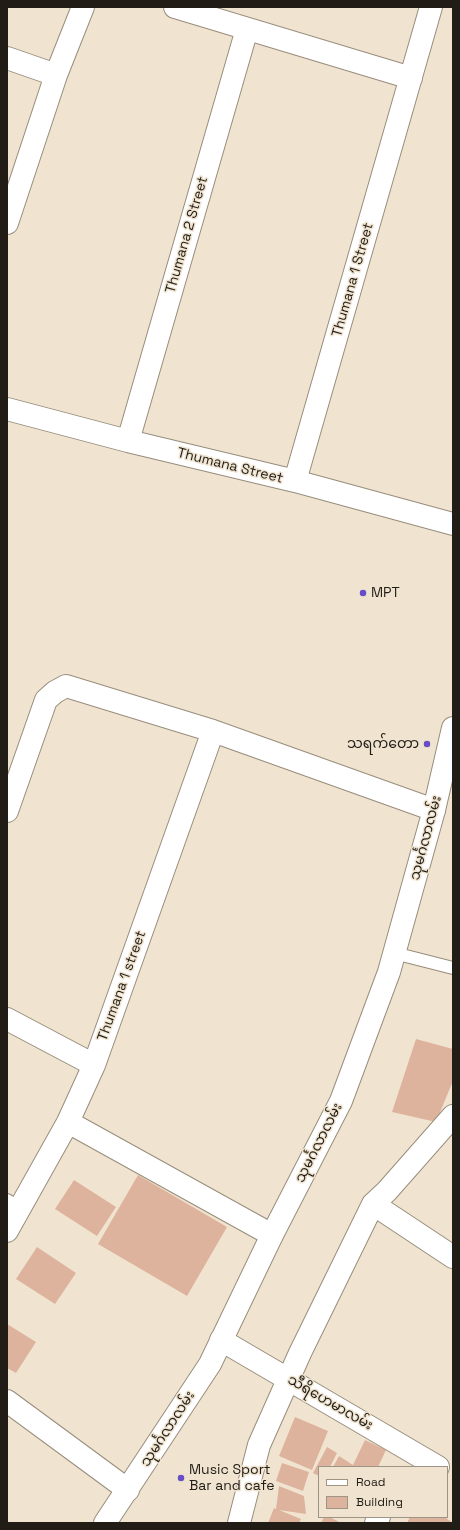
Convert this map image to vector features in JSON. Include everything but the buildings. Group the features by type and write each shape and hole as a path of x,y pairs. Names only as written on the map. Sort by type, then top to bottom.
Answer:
{"street":[{"path":"7,224 56,75 83,7"},
{"path":"175,7 246,30 411,78"},
{"name":"Thumana 1 Street","path":"295,481 431,7"},
{"name":"Thumana 2 Street","path":"128,441 246,30"},
{"path":"7,58 56,75"},
{"name":"Thumana Street","path":"7,409 128,441 295,481 453,524"},
{"path":"7,811 46,700 54,692 66,686 213,731 434,810"},
{"name":"Thumana 1 street","path":"7,1231 13,1204 68,1122 94,1064 213,731"},
{"name":"သုမင်္ဂလာလမ်း","path":"105,1523 210,1364 272,1235 341,1101 389,972 434,810 452,737"},
{"path":"7,1019 94,1064"},
{"path":"239,1523 259,1445 288,1379 373,1204 387,1191 451,1121"},
{"path":"68,1122 272,1235"},
{"path":"373,1204 453,1257"},
{"name":"သီရိဟေမာလမ်း","path":"221,1340 288,1379 411,1460 434,1466"},
{"path":"7,1401 128,1490"}],"lane":[{"path":"394,953 453,968"}],"place":[{"name":"MPT","path":"363,593"},
{"name":"သရက်တော","path":"427,744"},
{"name":"Music Sport Bar and cafe","path":"181,1478"}]}
